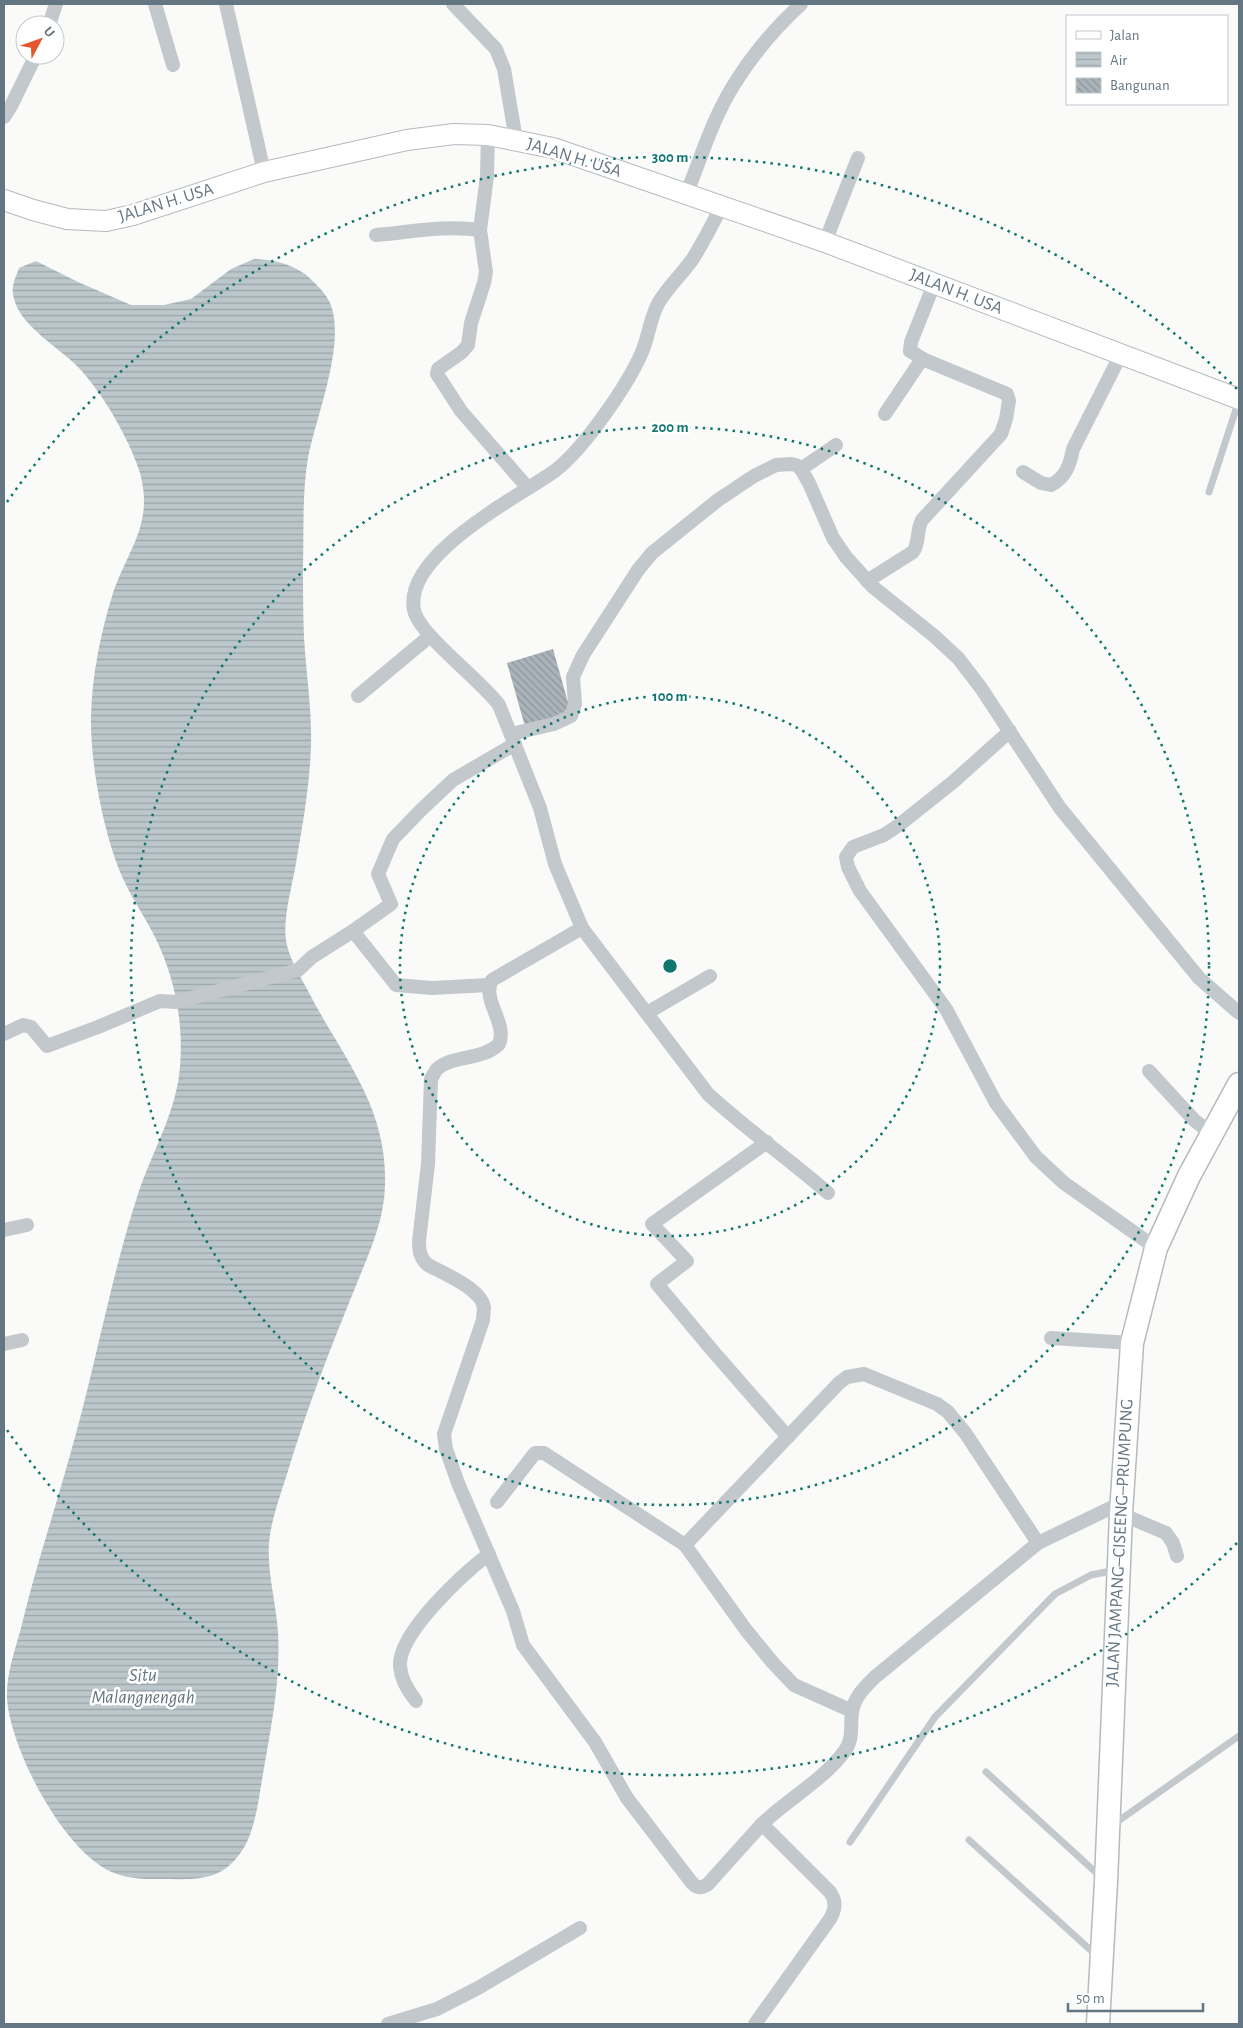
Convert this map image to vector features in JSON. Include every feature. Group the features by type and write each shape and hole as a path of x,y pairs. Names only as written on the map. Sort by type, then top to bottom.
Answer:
{"main road":[{"name":"JALAN JAMPANG–CISEENG–PRUMPUNG","path":"1098,2024 1106,1882 1121,1509 1132,1343 1156,1248 1189,1176 1239,1084"}],"street":[{"path":"226,4 264,172"},
{"path":"453,4 496,49 504,69 516,140"},
{"path":"686,195 719,114 734,83 769,37 801,4"},
{"path":"152,5 173,65"},
{"path":"4,117 31,65"},
{"name":"JALAN H. USA","path":"4,200 67,219 106,221 133,215 264,172 407,140 454,134 488,135 553,148 825,242 1239,400"},
{"path":"488,135 480,230 485,277 471,323 468,345 462,352 438,369 437,374 461,411 528,488"},
{"path":"825,242 858,158"},
{"path":"721,207 691,261 658,302 637,364 607,410 572,456 454,539 436,556 422,575 413,598 414,610 418,622 430,636 489,691 499,705 540,808 555,864 582,928 708,1094 828,1194"},
{"path":"376,235 432,228 460,227 480,230"},
{"path":"867,581 913,552 917,545 918,526 922,520 990,447 1005,427 1009,402 1007,394 922,359 913,355 910,351 934,284"},
{"path":"1023,472 1041,483 1051,485 1061,480 1070,465 1073,449 1121,354"},
{"path":"884,414 922,359"},
{"path":"801,469 836,445"},
{"path":"4,1034 23,1025 31,1027 46,1046 98,1028 160,1000 176,1002 298,970 312,957 353,931 390,904 378,874 393,839 453,780 513,739 571,716 575,704 573,677 577,666 638,570 652,553 718,500 754,476 783,464 791,464 801,469 833,538 846,557 867,581 958,658 981,688 1060,808 1199,978 1239,1013"},
{"path":"358,696 430,636"},
{"path":"1010,731 953,782 899,825 884,835 853,847 846,857 848,867 860,891 946,1009 996,1103 1036,1157 1064,1183 1156,1248"},
{"path":"582,928 492,980 489,985 489,994 501,1031 499,1044 484,1054 448,1063 437,1069 431,1079 428,1164 419,1252 423,1261 469,1288 479,1297 484,1306 483,1320 444,1434 446,1449 458,1483 513,1611 523,1645 595,1742 627,1798 696,1887 704,1887 708,1884 775,1811 819,1778 844,1753 852,1736 852,1711 858,1696 875,1677 1038,1543 1121,1509 1171,1538 1177,1556"},
{"path":"353,931 396,985 432,988 489,985"},
{"path":"647,1012 710,976"},
{"path":"1149,1071 1194,1120 1212,1134"},
{"path":"767,1142 652,1224 687,1261 657,1284 788,1436"},
{"path":"4,1230 27,1225"},
{"path":"1051,1338 1132,1343"},
{"path":"4,1344 22,1340"},
{"path":"685,1545 788,1436 847,1378 864,1374 937,1404 948,1412 966,1434 1038,1543"},
{"path":"497,1502 535,1454 544,1453 685,1545 746,1630 773,1663 794,1684 852,1711"},
{"path":"416,1701 408,1692 403,1680 400,1666 403,1652 428,1613 467,1571 489,1554"},
{"path":"755,2024 830,1919 835,1905 834,1898 830,1892 762,1824"},
{"path":"388,2024 437,2009 478,1988 580,1928"}],"lane":[{"path":"1209,492 1239,400"},
{"path":"850,1842 935,1717 1055,1594 1092,1575 1118,1570"},
{"path":"1107,1828 1239,1736"},
{"path":"986,1772 1106,1882"},
{"path":"969,1840 1102,1960"}],"water":[{"name":"Situ Malangnengah","path":"254,259 281,263 305,274 327,297 334,317 333,356 308,458 305,485 303,619 311,717 311,744 305,807 285,932 287,946 294,965 360,1082 371,1106 379,1130 384,1157 385,1186 382,1213 378,1226 310,1404 294,1450 272,1526 269,1554 270,1576 278,1632 278,1668 275,1703 257,1810 252,1828 246,1844 239,1855 231,1864 214,1875 194,1879 143,1879 117,1874 98,1864 79,1847 61,1825 44,1799 18,1745 10,1720 7,1698 11,1663 79,1423 128,1226 143,1179 172,1107 181,1058 180,1022 173,987 155,937 125,882 115,857 103,817 95,775 91,734 93,685 105,622 113,593 142,522 144,507 140,473 122,431 96,388 77,366 42,337 26,320 15,302 13,289 19,268 36,261 131,305 164,305 191,299 231,269"}],"building":[{"path":"553,649 569,706 566,715 526,730 507,663"}]}
